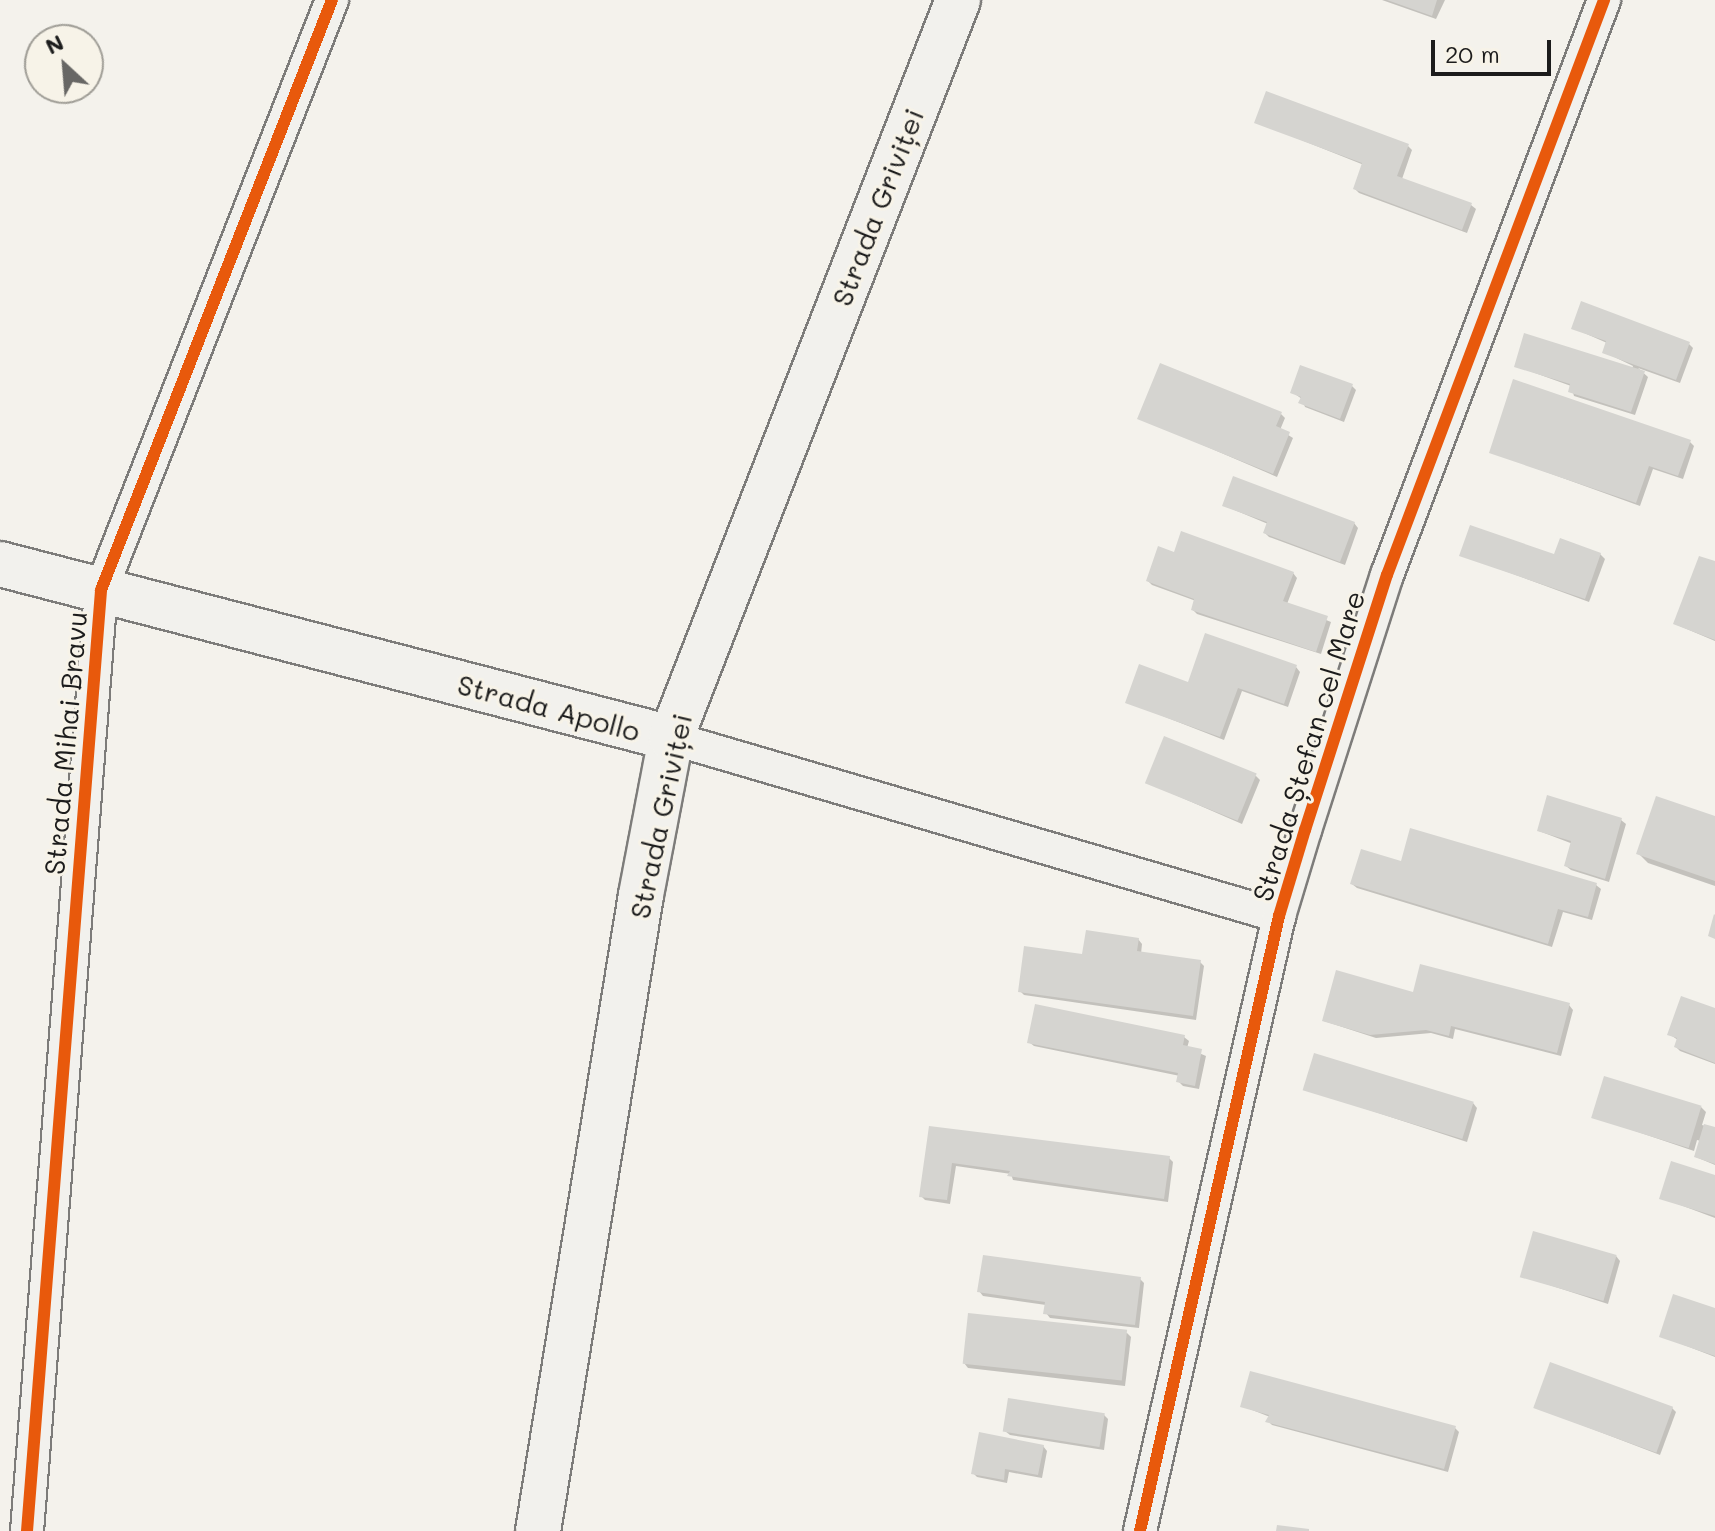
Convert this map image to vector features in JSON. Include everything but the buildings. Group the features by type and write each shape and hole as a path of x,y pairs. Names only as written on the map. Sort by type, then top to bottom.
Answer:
{"main road":[{"name":"Strada Griviței","path":"538,1531 641,895 671,738 958,0"},
{"name":"Strada Apollo","path":"0,564 671,738"}],"street":[{"name":"Strada Mihai Bravu","path":"27,1531 101,590 332,0"},
{"name":"Strada Ștefan cel Mare","path":"1140,1531 1279,916 1387,575 1604,0"},
{"name":"Strada Apollo","path":"671,738 1279,916"}],"cycle path":[{"path":"27,1531 101,590 332,0"},
{"path":"1140,1531 1279,916 1305,830 1387,575 1604,0"}]}
